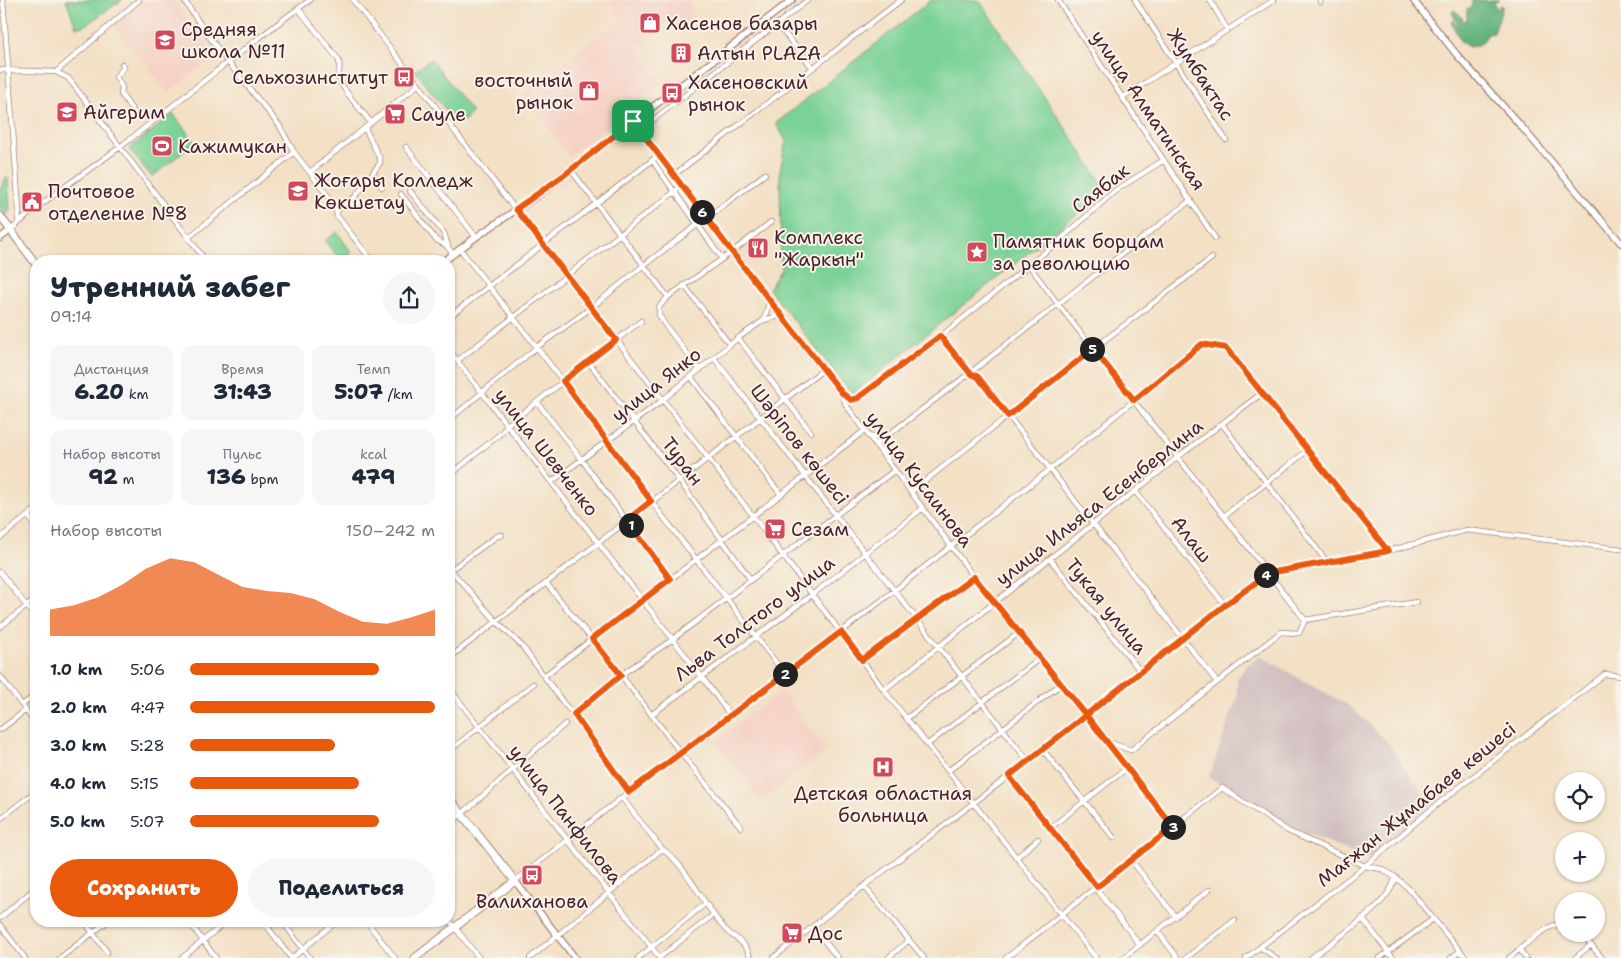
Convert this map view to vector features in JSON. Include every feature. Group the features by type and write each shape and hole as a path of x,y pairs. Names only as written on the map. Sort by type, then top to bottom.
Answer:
{"highway":[{"path":"0,216 30,256"},
{"path":"415,958 515,881 455,806"}],"main road":[{"path":"454,254 571,170 792,0"},
{"path":"1413,0 1457,55 1621,243"},
{"path":"0,238 11,230"},
{"path":"515,881 575,958"}],"street":[{"path":"2,0 19,214 18,223"},
{"path":"56,72 139,0"},
{"path":"184,0 228,62 279,125 294,152 335,205 337,216 367,255"},
{"path":"11,230 310,0"},
{"path":"354,0 784,555 884,690 1096,958"},
{"path":"640,130 808,0"},
{"path":"674,175 901,0"},
{"name":"улица Алматинская","path":"1058,0 1215,238"},
{"name":"Жумбактас","path":"1135,0 1226,140"},
{"path":"1210,0 1227,29"},
{"path":"1123,97 1274,0"},
{"path":"298,8 338,59 340,63 338,72 340,82 370,123"},
{"path":"763,22 769,30"},
{"path":"777,24 813,68"},
{"path":"122,64 124,67 116,76 122,87 121,94 136,115"},
{"path":"0,70 56,72 68,78 201,255"},
{"path":"310,172 419,84"},
{"name":"улица Кусаинова","path":"633,121 842,393 846,405 864,431 974,577 1107,741 1173,827"},
{"path":"337,216 339,208 355,197 373,175 381,161 365,128"},
{"path":"406,147 476,237"},
{"path":"188,238 294,152"},
{"path":"455,312 659,155"},
{"path":"652,160 722,259"},
{"name":"Саябак","path":"842,393 851,400 858,398 940,336 1060,240 1116,190 1164,160"},
{"path":"571,170 668,297"},
{"path":"455,415 537,347 591,308 644,265 765,174"},
{"path":"373,175 382,187"},
{"path":"457,361 682,186"},
{"path":"410,191 444,233 448,248"},
{"path":"401,194 436,240 454,254"},
{"path":"875,445 1191,200"},
{"path":"700,370 665,325 659,315 659,307 668,297 732,252 770,222"},
{"path":"460,249 537,347 651,501 785,674"},
{"path":"911,492 1212,258"},
{"path":"1028,264 1305,620"},
{"path":"684,286 730,345"},
{"path":"764,320 770,299"},
{"name":"улица Янко","path":"551,482 663,400 738,338 764,320 782,315"},
{"path":"455,468 457,470 501,433 507,425 642,321"},
{"path":"940,336 970,373 978,377 1182,640 1217,682"},
{"path":"738,338 810,432"},
{"path":"515,881 680,752 841,632 1049,470 1202,344 1226,348 1388,551"},
{"name":"улица Шевченко","path":"455,358 730,715"},
{"name":"Шәріпов көшесі","path":"714,358 864,554 1028,761"},
{"name":"Туран","path":"588,361 679,480 752,580"},
{"path":"455,653 824,369"},
{"path":"691,377 781,495"},
{"name":"улица Ильяса Есенберлина","path":"884,690 1178,457 1262,393"},
{"path":"537,402 670,579"},
{"path":"1222,424 1327,562"},
{"path":"544,676 864,431"},
{"path":"868,436 884,439"},
{"path":"884,439 884,450 890,465"},
{"path":"1224,516 1308,450"},
{"path":"574,714 621,675 752,580 895,470"},
{"name":"Алаш","path":"1135,492 1225,605"},
{"name":"Льва Толстого улица","path":"651,715 813,594 923,508"},
{"path":"0,538 28,516 30,518"},
{"path":"773,958 1009,776 1225,605 1269,573 1388,551 1467,530 1621,549"},
{"path":"455,565 497,536 502,535"},
{"name":"Тукая улица","path":"1050,559 1141,672"},
{"path":"0,572 30,610"},
{"path":"455,576 516,640 565,705 574,714 629,792"},
{"path":"862,660 974,577"},
{"path":"546,582 741,827"},
{"path":"1305,620 1417,602"},
{"path":"0,627 30,604"},
{"path":"1107,741 1131,750 1281,632 1299,633 1305,620"},
{"path":"906,718 1020,632"},
{"path":"928,744 1040,658"},
{"name":"Мағжан Жұмабаев көшесі","path":"1246,958 1365,866 1434,807 1605,674 1621,676"},
{"path":"0,676 30,716"},
{"path":"455,746 533,684"},
{"path":"948,771 1061,684"},
{"name":"улица Панфилова","path":"455,696 659,958"},
{"path":"22,705 30,699"},
{"path":"0,730 26,710"},
{"path":"455,820 565,724"},
{"path":"1042,750 1114,838"},
{"path":"1050,828 1127,768"},
{"path":"1009,776 1097,887 1140,945"},
{"path":"1006,958 1222,788 1288,831 1365,866 1382,870 1395,877 1408,888 1466,958"},
{"path":"0,819 30,796"},
{"path":"622,798 662,849 669,853 678,863 713,915 727,932 742,942 751,958"},
{"path":"1017,857 1038,839"},
{"path":"530,958 662,849"},
{"path":"1131,860 1176,917"},
{"path":"1311,958 1382,902 1392,888 1395,877"},
{"path":"864,886 924,958"},
{"path":"1123,958 1209,890"},
{"path":"0,918 30,893"},
{"path":"638,958 706,904"},
{"path":"659,958 713,915"},
{"path":"1362,918 1393,958"},
{"path":"1380,958 1433,919"},
{"path":"1186,958 1235,920"},
{"path":"1509,958 1550,926 1555,924"},
{"path":"0,925 25,958"},
{"path":"89,927 107,952"},
{"path":"60,958 100,927"},
{"path":"192,927 216,958"},
{"path":"182,958 220,927"},
{"path":"268,927 291,958 330,927"},
{"path":"286,927 310,958"},
{"path":"371,927 395,958"},
{"path":"455,927 479,958"},
{"path":"813,927 838,958"},
{"path":"1157,931 1178,958"},
{"path":"888,958 909,940"},
{"path":"1589,942 1602,958"},
{"path":"1575,958 1591,945"},
{"path":"1260,947 1276,958"},
{"path":"1520,950 1526,958"},
{"path":"1451,958 1460,951"}],"shaded area":[{"name":"Средняя школа №11","path":"145,0 172,0 216,55 168,93 114,25"},
{"name":"восточный рынок","path":"609,0 689,0 697,22 659,24 652,39 635,45 662,85 655,88 569,156 522,93 619,21 632,40"},
{"path":"1260,656 1351,707 1388,743 1431,805 1368,859 1286,824 1209,777 1237,698 1237,679 1247,665"},
{"path":"781,691 827,750 762,801 715,741"}],"green space":[{"path":"66,0 122,0 84,26 76,27"},
{"path":"931,0 979,0 1107,190 852,394 769,289 781,269 780,171 786,141 776,123"},
{"path":"1472,0 1486,0 1488,2 1499,0 1494,3 1497,10 1500,5 1503,6 1494,33 1488,34 1478,45 1469,47 1461,42 1451,22 1453,20 1458,28 1460,28 1452,13 1454,10 1464,21 1467,20 1467,9 1472,6"},
{"path":"431,59 472,112 465,120 456,123 415,71"},
{"name":"Кажимукан","path":"173,114 195,142 152,177 129,149"},
{"path":"8,178 10,211 6,215 0,208 0,190 5,179"},
{"path":"337,232 352,253 349,255 336,255 325,241"}],"place":[{"name":"Хасенов базары","path":"650,23"},
{"name":"Средняя школа №11","path":"165,40"},
{"name":"Алтын PLAZA","path":"681,53"},
{"name":"Сельхозинститут","path":"404,77"},
{"name":"восточный рынок","path":"589,91"},
{"name":"Хасеновский рынок","path":"672,93"},
{"name":"Айгерим","path":"67,112"},
{"name":"Сауле","path":"395,114"},
{"name":"Кажимукан","path":"162,146"},
{"name":"Жоғары Колледж Көкшетау","path":"298,191"},
{"name":"Почтовое отделение №8","path":"32,202"},
{"name":"Комплекс \"Жаркын\"","path":"758,248"},
{"name":"Памятник борцам за революцию","path":"977,252"},
{"name":"Сезам","path":"775,529"},
{"name":"Детская областная больница","path":"883,767"},
{"name":"Валиханова","path":"532,875"},
{"name":"Дос","path":"792,933"}],"route":[{"path":"633,121 563,176 516,209 616,340 563,381 651,501 627,520 670,579 592,639 621,675 574,714 629,792 841,632 862,660 974,577 1086,715 1173,827 1097,887 1009,776 1086,715 1182,640 1225,605 1269,573 1388,551 1226,348 1202,344 1134,400 1093,349 1008,416 978,377 970,373 940,336 858,398 851,400 846,398 633,121"}]}
